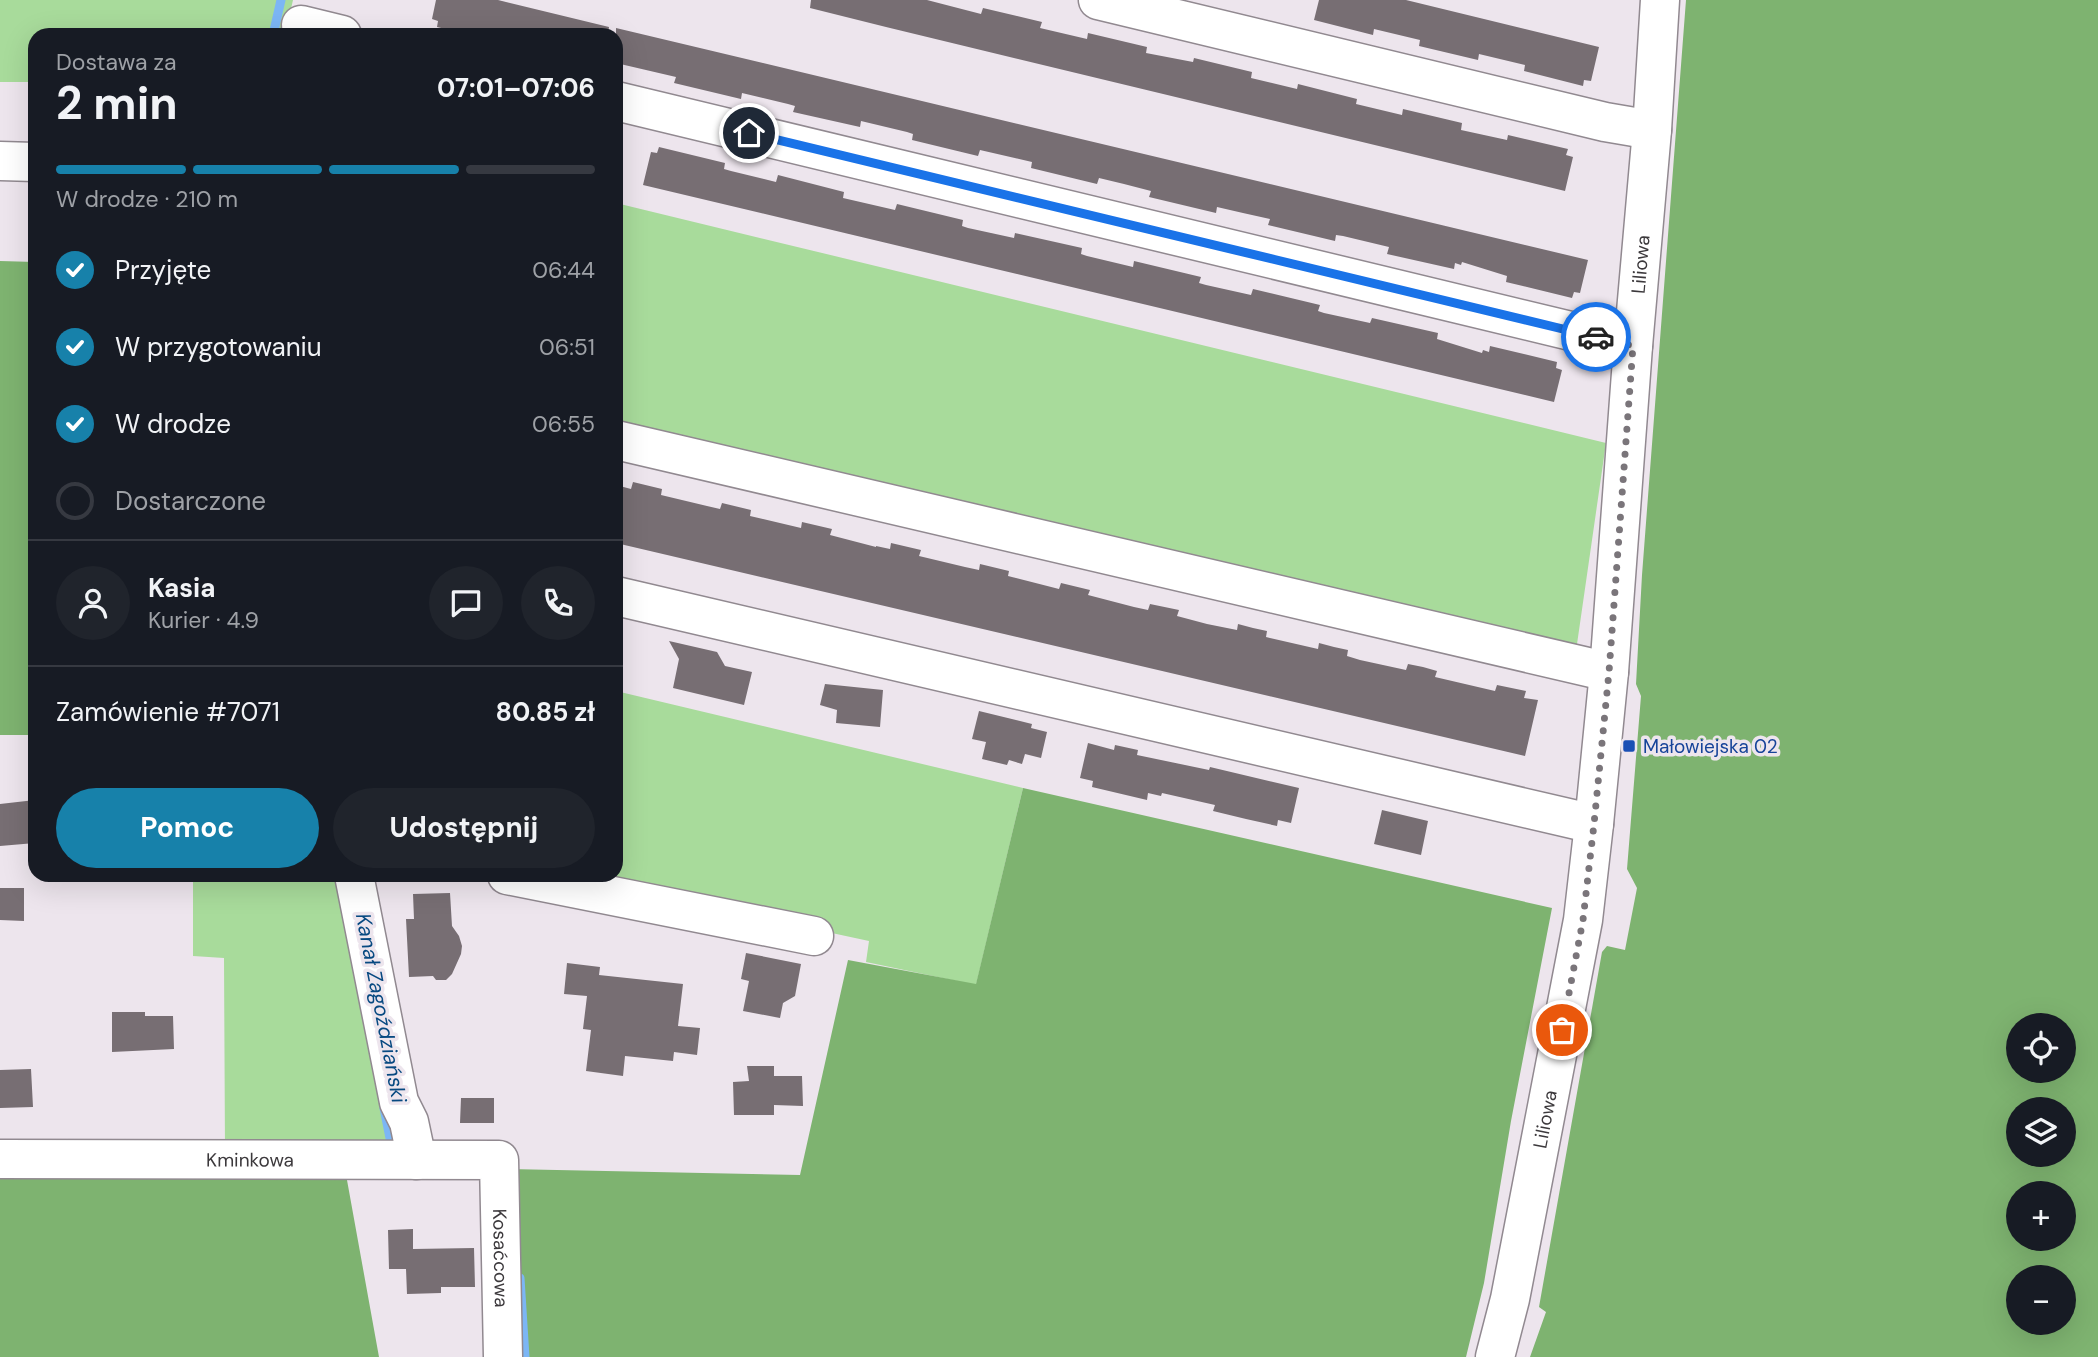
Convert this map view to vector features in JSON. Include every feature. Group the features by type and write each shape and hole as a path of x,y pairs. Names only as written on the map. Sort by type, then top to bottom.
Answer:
{"street":[{"path":"1098,0 1605,122 1652,130"},
{"name":"Liliowa","path":"1495,1357 1510,1299 1581,933 1609,672 1660,0"},
{"path":"301,25 313,28"},
{"path":"623,103 1633,346"},
{"path":"0,161 28,162"},
{"path":"623,442 1609,672"},
{"path":"623,598 1594,824"},
{"path":"355,882 398,1102 409,1122 417,1160"},
{"path":"543,882 814,936"},
{"name":"Kminkowa","path":"0,1159 499,1160"},
{"name":"Kosaćcowa","path":"499,1160 503,1357"}],"green space":[{"path":"0,0 293,0 287,28 28,28 28,82 0,82"},
{"path":"1686,0 2098,0 2098,1357 1530,1357 1546,1312 1539,1307 1602,952 1607,946 1625,950 1637,888 1627,869 1641,696 1636,684"},
{"path":"623,205 1606,443 1576,651 623,428"},
{"path":"0,261 28,262 28,735 0,735"},
{"path":"623,693 1023,788 976,985 866,962 869,941 594,882 623,882"},
{"path":"1023,788 1552,908 1511,1121 1484,1283 1466,1357 510,1357 504,1169 800,1175 848,960 976,984"},
{"path":"193,882 348,882 399,1150 225,1151 224,958 193,956"},
{"path":"345,1169 379,1357 0,1357 0,1170"}],"building":[{"path":"436,0 498,0 609,27 441,28 437,27 438,21 432,19"},
{"path":"811,0 927,0 981,14 983,8 1042,22 1040,28 1087,39 1088,33 1147,47 1146,53 1193,62 1194,58 1252,72 1251,78 1297,89 1298,84 1357,99 1356,104 1402,115 1403,109 1462,123 1461,130 1507,140 1508,135 1568,149 1566,155 1573,157 1565,191 810,8"},
{"path":"1319,0 1406,0 1599,47 1591,81 1584,80 1583,86 1524,71 1525,65 1479,54 1478,60 1419,46 1420,40 1374,29 1373,35 1314,20"},
{"path":"623,30 1588,260 1580,293 1574,292 1572,298 1506,282 1507,276 1462,262 1461,265 1455,263 1454,269 1387,254 1389,247 1336,235 1335,241 1268,225 1270,219 1217,207 1216,213 1149,197 1151,191 1099,178 1097,184 1031,168 1032,162 980,150 978,156 912,140 913,134 861,121 860,127 793,112 795,106 742,93 741,99 674,83 676,77 623,65"},
{"path":"659,147 725,163 724,169 776,182 778,175 844,192 843,198 895,210 897,204 963,220 962,226 968,228 1014,238 1015,233 1082,248 1081,254 1133,267 1134,261 1201,277 1199,283 1206,285 1251,295 1253,289 1320,305 1318,311 1324,313 1370,323 1372,318 1438,333 1437,339 1482,353 1483,350 1489,352 1490,346 1557,362 1556,368 1562,370 1554,402 643,185 651,152 657,153"},
{"path":"633,482 662,489 661,495 707,506 720,509 722,503 751,510 750,516 801,528 802,522 832,529 830,535 876,547 890,549 891,543 921,550 919,556 979,570 980,564 1009,571 1008,576 1059,589 1061,583 1090,590 1088,595 1134,607 1148,610 1150,604 1179,610 1177,616 1207,624 1237,630 1238,624 1267,631 1266,637 1318,649 1319,643 1348,650 1347,656 1360,660 1406,670 1408,664 1423,667 1437,671 1435,677 1495,691 1497,685 1526,691 1524,698 1538,700 1525,756 623,545 623,487 631,489"},
{"path":"669,641 717,652 725,666 752,672 744,705 673,688 679,659"},
{"path":"825,684 883,690 880,727 836,723 837,710 820,705"},
{"path":"979,711 1032,724 1031,728 1047,732 1041,758 1025,754 1022,764 1009,760 1007,765 982,759 986,742 972,739"},
{"path":"1088,743 1114,750 1115,745 1138,750 1137,755 1209,770 1210,767 1299,788 1291,823 1278,820 1277,826 1246,819 1213,811 1215,805 1162,793 1161,796 1148,793 1147,800 1092,787 1093,781 1080,778"},
{"path":"28,801 28,844 0,846 0,804"},
{"path":"1382,810 1428,821 1421,855 1374,844"},
{"path":"0,888 24,888 24,921 0,920"},
{"path":"450,893 452,926 462,946 452,974 446,980 436,980 433,976 409,977 406,919 414,919 413,894"},
{"path":"746,953 801,964 795,996 783,1003 780,1018 743,1011 749,981 741,979"},
{"path":"567,963 600,967 599,975 683,984 678,1026 700,1028 697,1055 674,1052 673,1061 625,1056 623,1076 586,1071 591,1030 583,1029 587,996 564,994"},
{"path":"112,1012 145,1012 145,1016 173,1016 174,1049 112,1052"},
{"path":"747,1066 774,1066 774,1076 802,1076 803,1106 774,1105 774,1115 734,1115 733,1082 749,1081"},
{"path":"31,1069 33,1107 0,1108 0,1070"},
{"path":"461,1098 494,1098 494,1123 460,1123"},
{"path":"413,1229 413,1249 474,1248 475,1287 441,1287 441,1293 407,1294 406,1269 389,1269 388,1230"}],"waterway":[{"name":"Kanał Zagoździański","path":"275,28 281,0"},
{"name":"Kanał Zagoździański","path":"384,1108 391,1143 395,1143"},
{"name":"Kanał Zagoździański","path":"520,1278 525,1357"}],"way so far":[{"path":"1562,1030 1583,920 1594,824 1609,672 1633,346 1596,337"}],"place":[{"name":"Małowiejska 02","path":"1629,746"}],"route":[{"path":"749,133 1596,337"}]}
